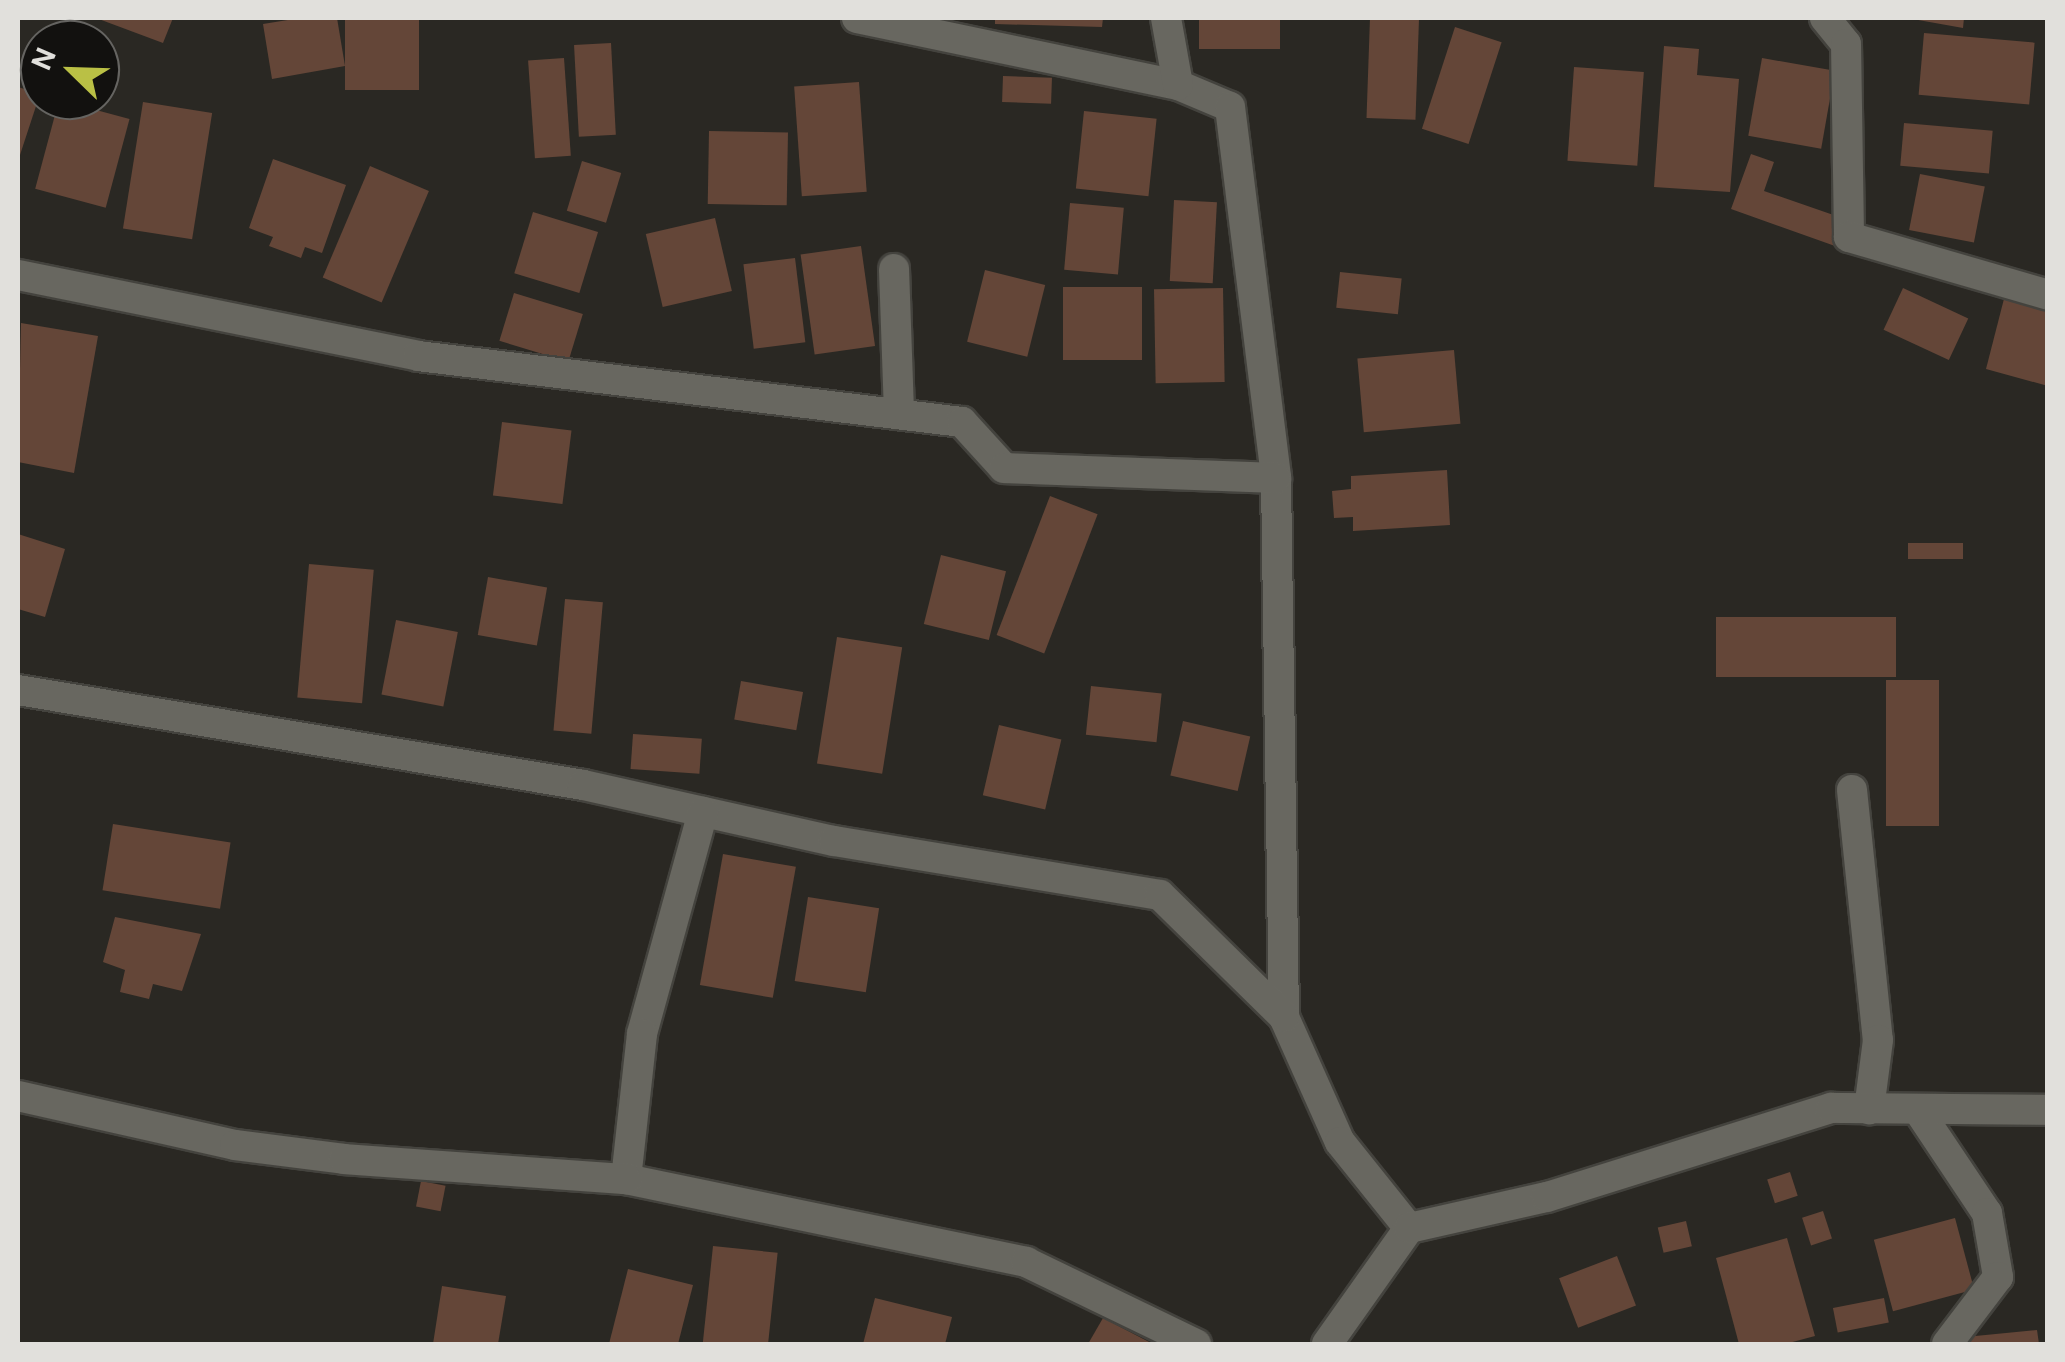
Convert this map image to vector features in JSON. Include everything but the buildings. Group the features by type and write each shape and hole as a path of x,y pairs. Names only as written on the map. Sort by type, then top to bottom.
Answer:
{"street":[{"path":"857,18 1178,85 1230,107 1276,478 1284,1017"},
{"path":"1166,18 1178,85"},
{"path":"1825,18 1846,44 1849,238 2048,295"},
{"path":"894,269 900,414"},
{"path":"18,275 418,356 962,422 1004,468 1276,478"},
{"path":"18,690 583,785 834,841 1160,895 1284,1017 1340,1142 1409,1228"},
{"path":"1852,790 1878,1040 1869,1109"},
{"path":"626,1178 642,1034 704,812"},
{"path":"18,1096 235,1144 344,1160 626,1178 1026,1262 1196,1344"},
{"path":"1327,1344 1409,1228 1546,1197 1831,1108 2048,1110"},
{"path":"1918,1110 1987,1214 1998,1277 1947,1344"}]}
